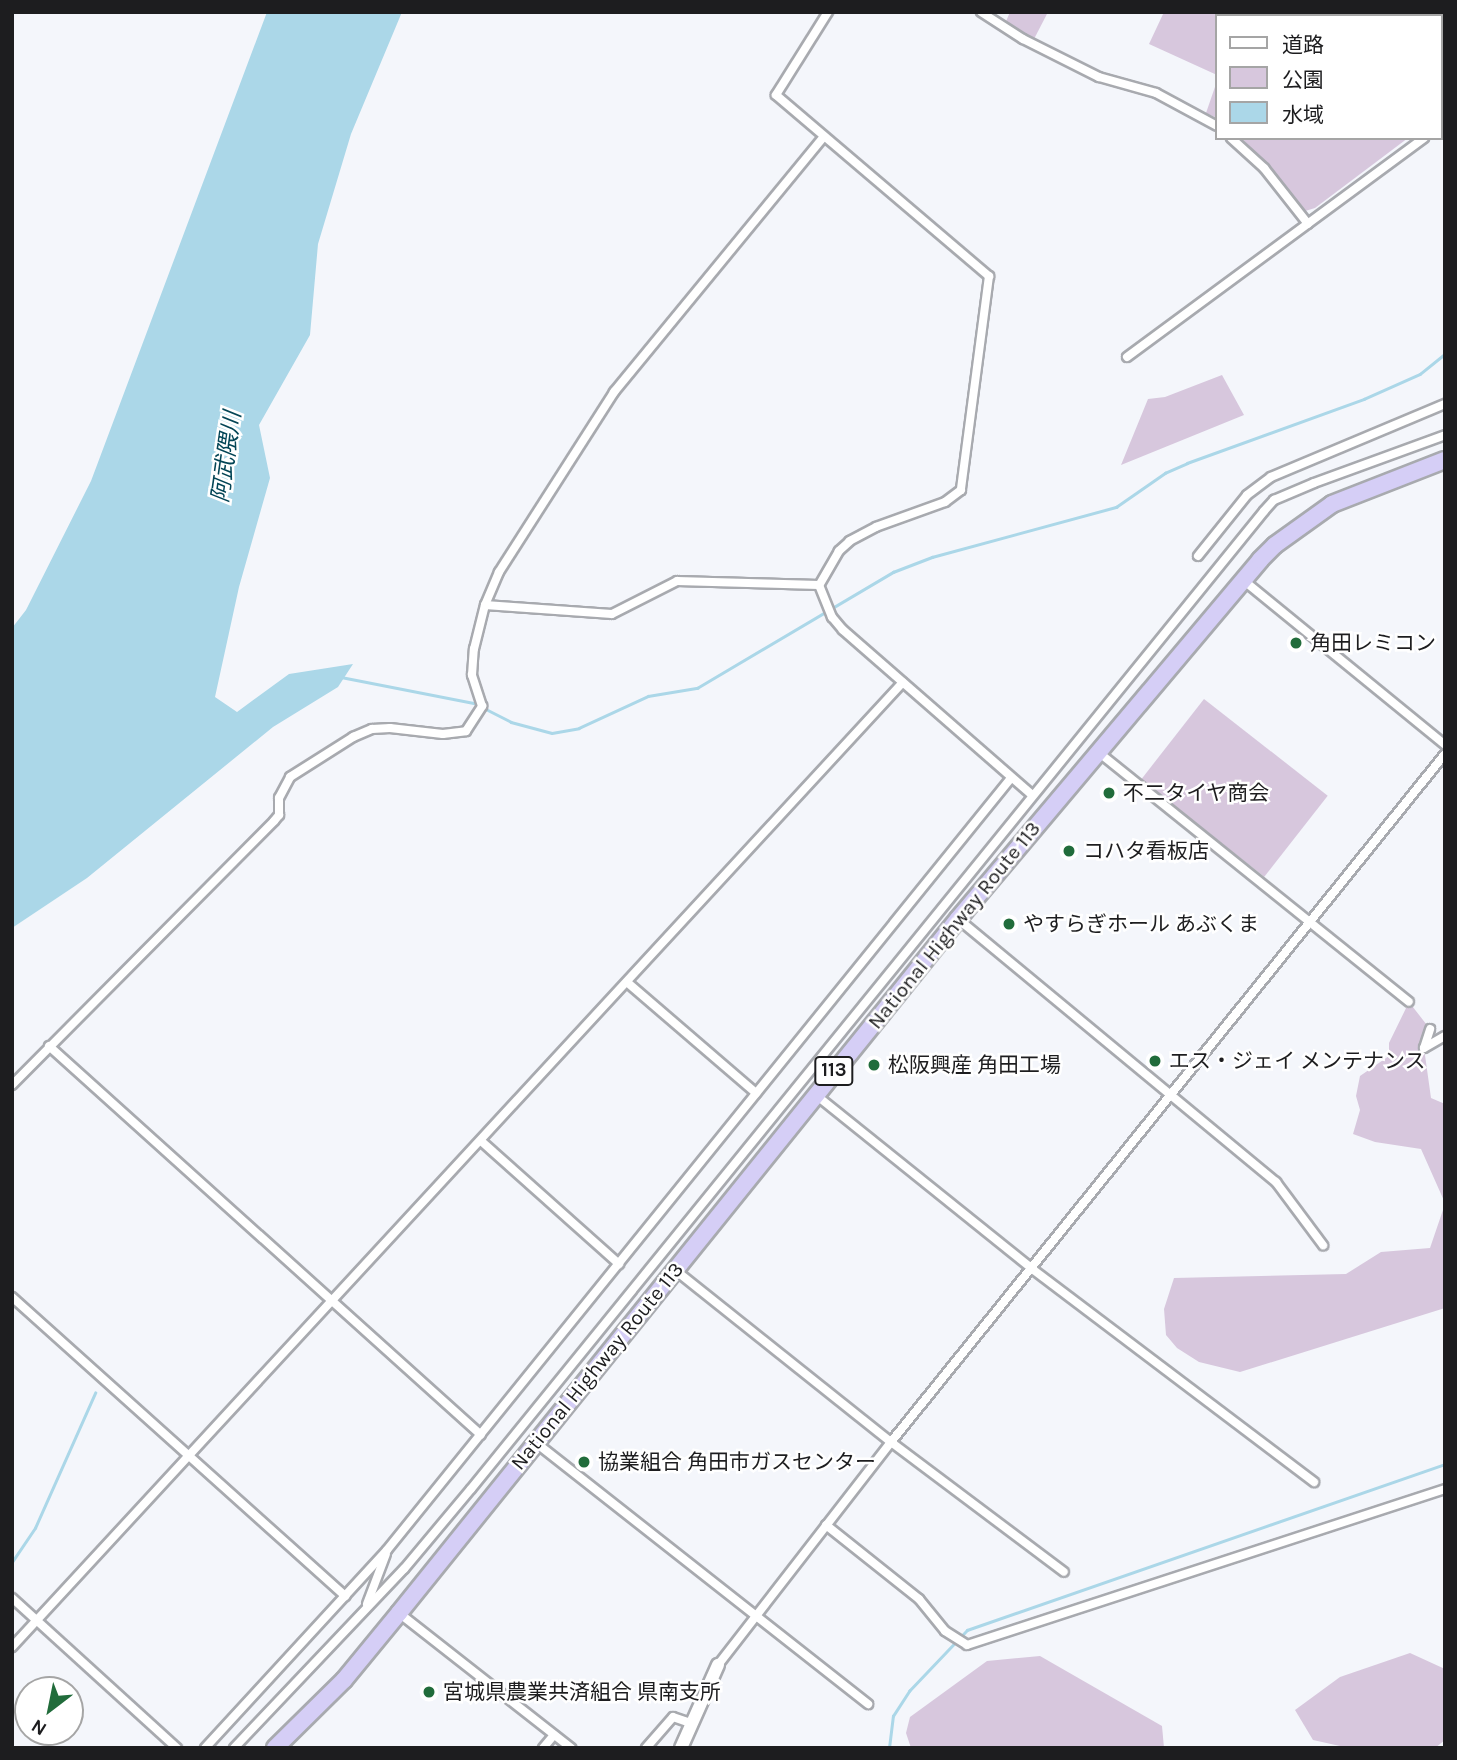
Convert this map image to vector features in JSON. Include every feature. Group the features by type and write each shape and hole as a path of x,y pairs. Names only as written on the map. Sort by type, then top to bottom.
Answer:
{"highway":[{"name":"National Highway Route 113","path":"275,1748 344,1679 399,1613 958,919 1243,580 1275,545 1332,504 1445,460"}],"street":[{"path":"819,585 839,551 850,541 876,527 945,502 961,490 989,276 823,138 776,95 828,12"},
{"path":"981,12 1023,39 1099,77 1156,93 1216,125"},
{"path":"12,1084 274,821 279,815 279,797 290,777 353,737 372,729 390,728 443,734 466,731 482,706 472,675 474,649 485,605 499,572 614,392 823,138"},
{"path":"1233,140 1264,167 1308,225"},
{"path":"1127,357 1421,140"},
{"path":"1198,556 1247,495 1271,477 1445,404"},
{"path":"234,1748 404,1569 471,1489 1274,500 1445,435"},
{"path":"1243,580 1445,745"},
{"path":"485,605 612,614 677,581 819,585"},
{"path":"819,585 832,617 843,630 1032,795"},
{"path":"12,1647 903,682"},
{"path":"1097,751 1409,1002"},
{"path":"681,1748 718,1665 891,1442 1445,754"},
{"path":"205,1748 387,1550 1011,778"},
{"path":"958,919 1276,1182 1323,1245"},
{"path":"628,982 756,1093"},
{"path":"1430,1029 1424,1048 1445,1037"},
{"path":"49,1046 481,1435"},
{"path":"815,1095 1031,1268 1314,1482"},
{"path":"481,1141 619,1264"},
{"path":"674,1269 891,1442 1064,1572"},
{"path":"12,1297 345,1596"},
{"path":"536,1442 759,1615 868,1704"},
{"path":"826,1525 919,1599 945,1631 967,1645 1445,1489"},
{"path":"365,1610 387,1550"},
{"path":"12,1598 177,1748"},
{"path":"399,1613 571,1748"},
{"path":"646,1748 673,1717 690,1723"},
{"path":"543,1748 554,1735"}],"green space":[{"path":"1010,12 1048,12 1033,41 1004,26"},
{"path":"1164,12 1384,14 1216,14 1216,75 1149,44"},
{"path":"1396,12 1445,12 1445,40 1443,14"},
{"path":"1216,84 1216,118 1206,113"},
{"path":"1244,140 1405,140 1315,208 1302,212"},
{"path":"1222,375 1244,415 1121,465 1148,399 1165,397"},
{"path":"1204,699 1328,796 1264,877 1141,780"},
{"path":"1409,1002 1430,1029 1424,1048 1431,1098 1445,1104 1445,1203 1421,1149 1375,1142 1353,1134 1360,1110 1356,1096 1360,1076 1389,1056 1389,1043"},
{"path":"1445,1204 1445,1308 1240,1372 1199,1362 1177,1348 1166,1335 1164,1309 1174,1278 1346,1274 1381,1252 1430,1248"},
{"path":"1410,1653 1445,1669 1445,1740 1435,1748 1349,1748 1313,1740 1295,1710 1340,1677"},
{"path":"1040,1656 1162,1726 1164,1748 911,1748 906,1733 910,1717 987,1661"}],"water":[{"name":"阿武隈川","path":"267,12 402,12 351,134 318,244 310,335 259,425 270,478 239,587 215,697 237,712 289,674 353,664 338,687 273,727 87,878 12,928 12,628 26,610 91,481"}],"waterway":[{"path":"484,708 511,722 552,733 579,728 648,696 697,688 893,572 932,557 1116,507 1165,473 1364,399 1420,374 1445,354"},
{"path":"341,677 478,704"},
{"path":"12,1562 35,1528 95,1393"},
{"path":"889,1748 893,1716 909,1691 967,1630 1445,1464"}],"place":[{"name":"角田レミコン","path":"1296,643"},
{"name":"不二タイヤ商会","path":"1109,793"},
{"name":"コハタ看板店","path":"1069,851"},
{"name":"やすらぎホール あぶくま","path":"1009,924"},
{"name":"エス・ジェイ メンテナンス","path":"1155,1061"},
{"name":"松阪興産 角田工場","path":"874,1065"},
{"name":"協業組合 角田市ガスセンター","path":"584,1462"},
{"name":"宮城県農業共済組合 県南支所","path":"429,1692"}]}
